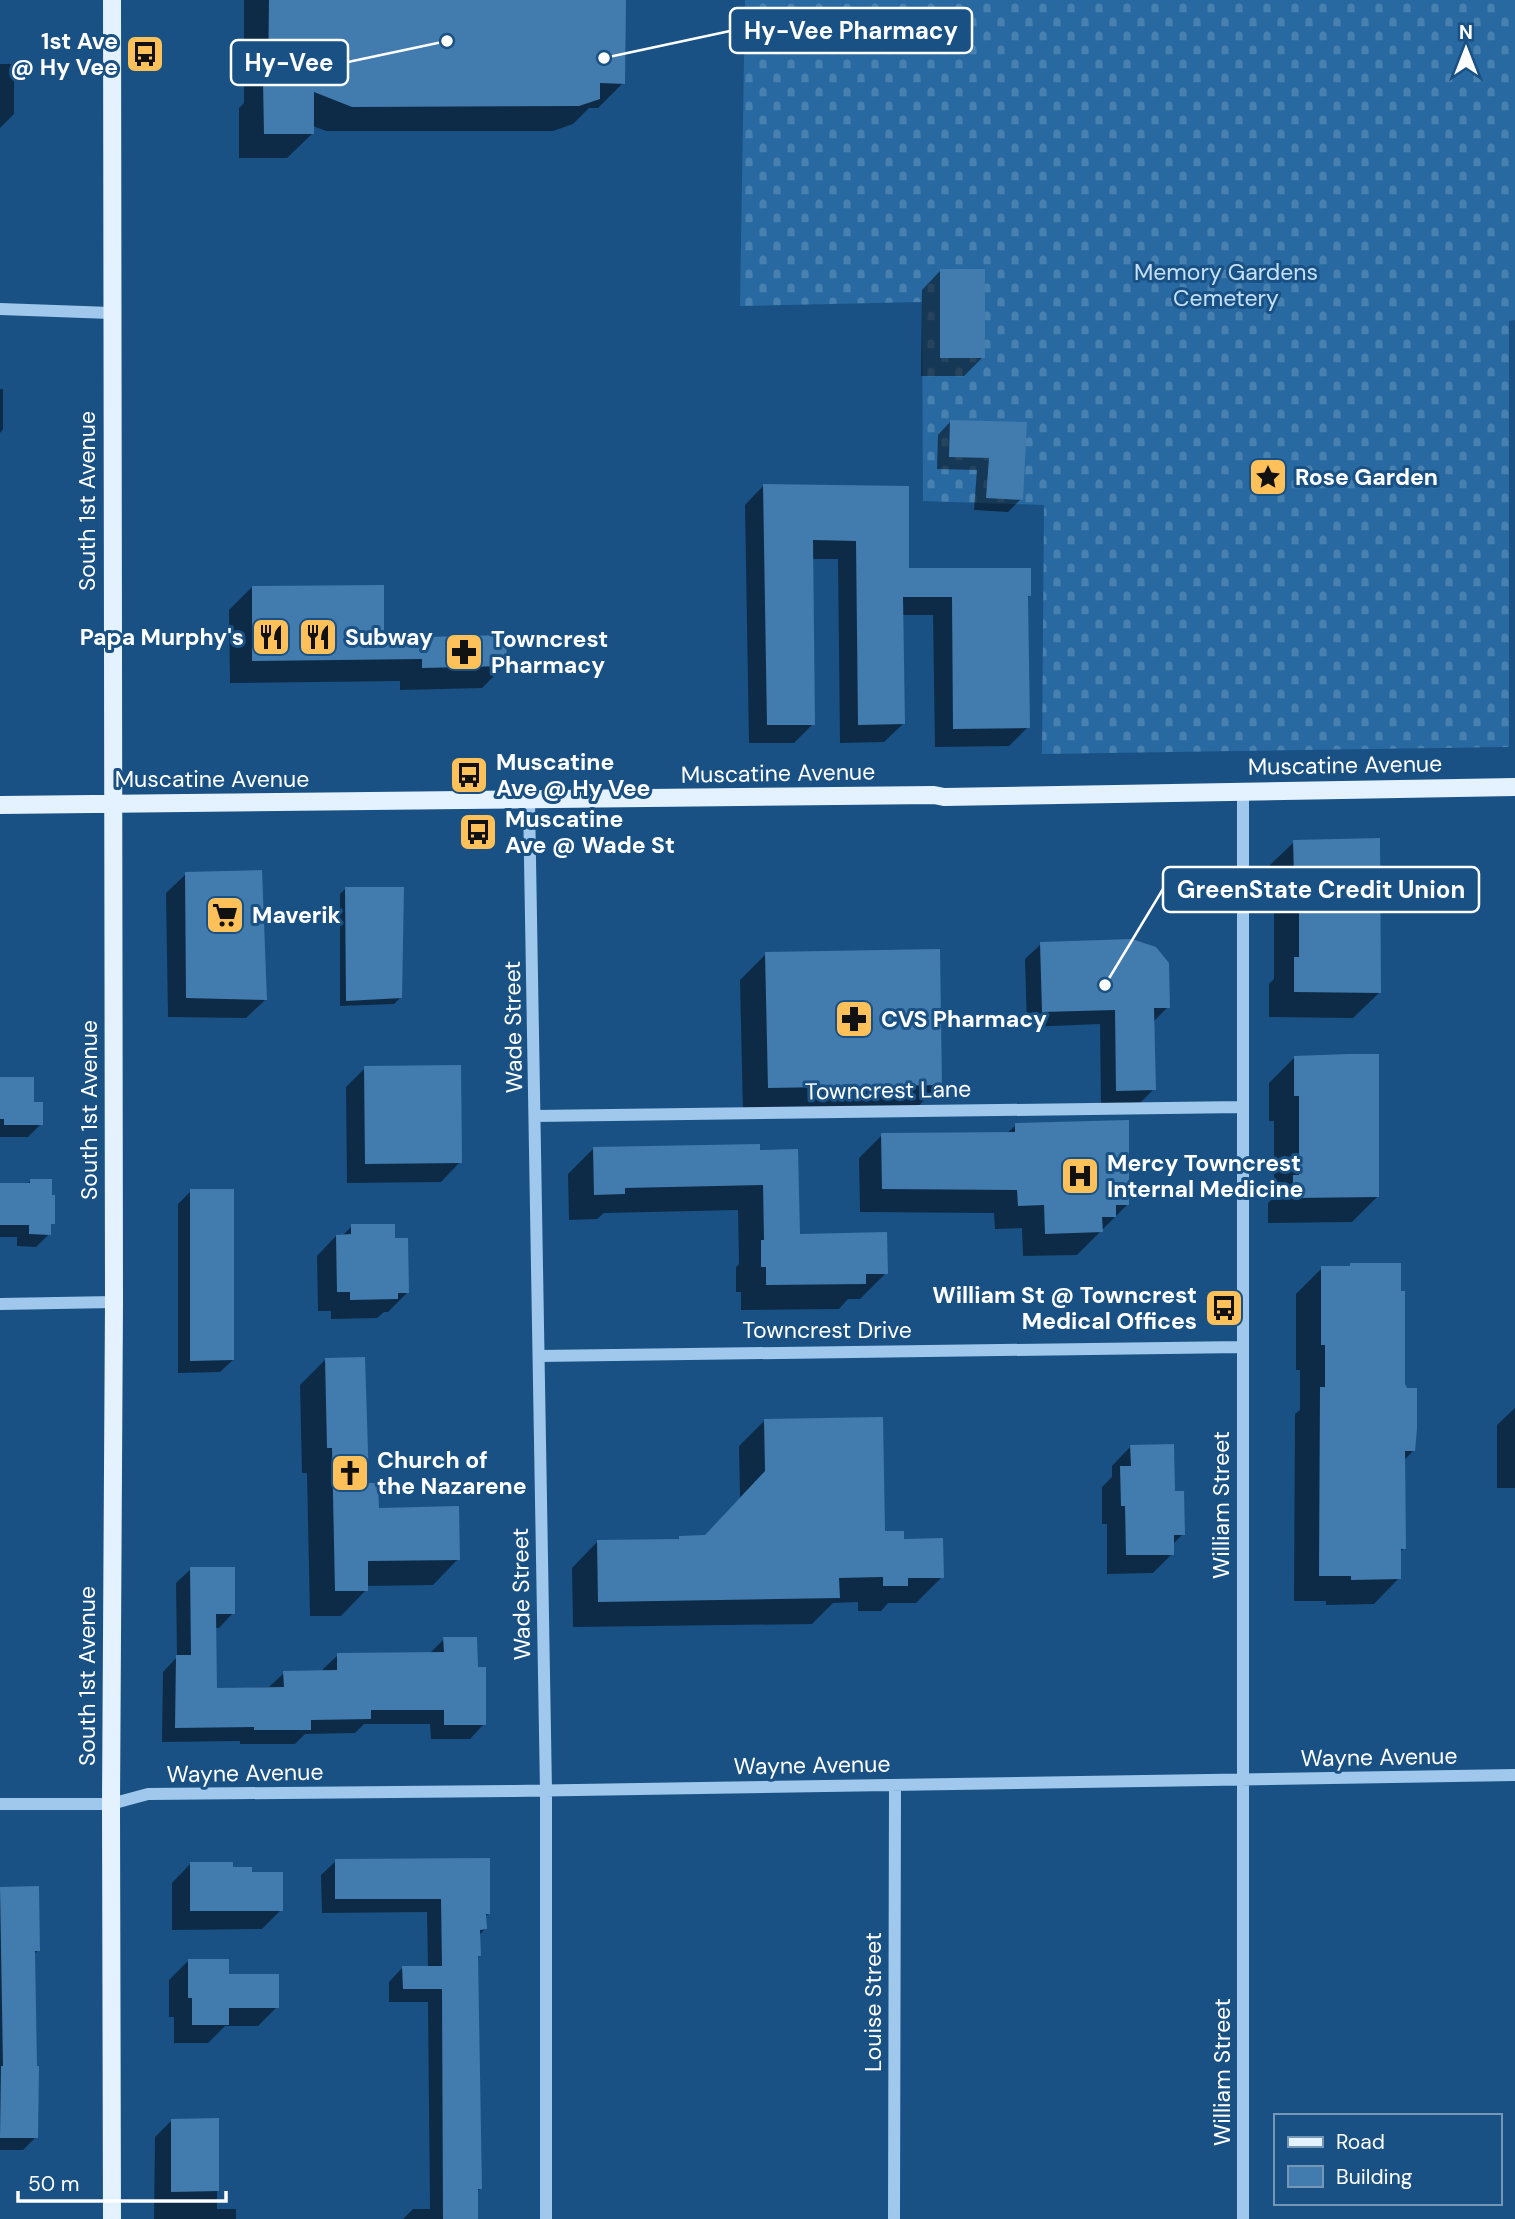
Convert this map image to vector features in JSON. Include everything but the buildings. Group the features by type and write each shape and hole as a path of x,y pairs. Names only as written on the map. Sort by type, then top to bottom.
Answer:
{"main road":[{"name":"South 1st Avenue","path":"112,0 112,2219"},
{"name":"Muscatine Avenue","path":"0,805 529,801 1515,787"}],"street":[{"path":"0,309 111,313"},
{"name":"William Street","path":"1243,791 1243,2219"},
{"name":"Wade Street","path":"529,801 546,1791 546,2219"},
{"name":"Towncrest Lane","path":"535,1116 1242,1107"},
{"path":"0,1304 114,1302"},
{"name":"Towncrest Drive","path":"539,1356 1242,1347"},
{"name":"Wayne Avenue","path":"0,1804 111,1804 148,1794 546,1791 1515,1775"},
{"name":"Louise Street","path":"894,2219 895,1785"}],"green space":[{"name":"Memory Gardens Cemetery","path":"745,0 1515,0 1515,320 1509,321 1509,747 1042,754 1044,505 923,501 922,302 740,306"}],"place":[{"name":"Hy-Vee","path":"447,41"},
{"name":"1st Ave @ Hy Vee","path":"145,54"},
{"name":"Hy-Vee Pharmacy","path":"604,58"},
{"name":"Rose Garden","path":"1268,477"},
{"name":"Papa Murphy's","path":"271,637"},
{"name":"Subway","path":"318,637"},
{"name":"Towncrest Pharmacy","path":"464,652"},
{"name":"Muscatine Ave @ Hy Vee","path":"469,775"},
{"name":"Muscatine Ave @ Wade St","path":"478,832"},
{"name":"Maverik","path":"225,915"},
{"name":"GreenState Credit Union","path":"1105,985"},
{"name":"CVS Pharmacy","path":"854,1019"},
{"name":"Mercy Towncrest Internal Medicine","path":"1080,1176"},
{"name":"William St @ Towncrest Medical Offices","path":"1224,1308"},
{"name":"Church of the Nazarene","path":"350,1473"}]}
